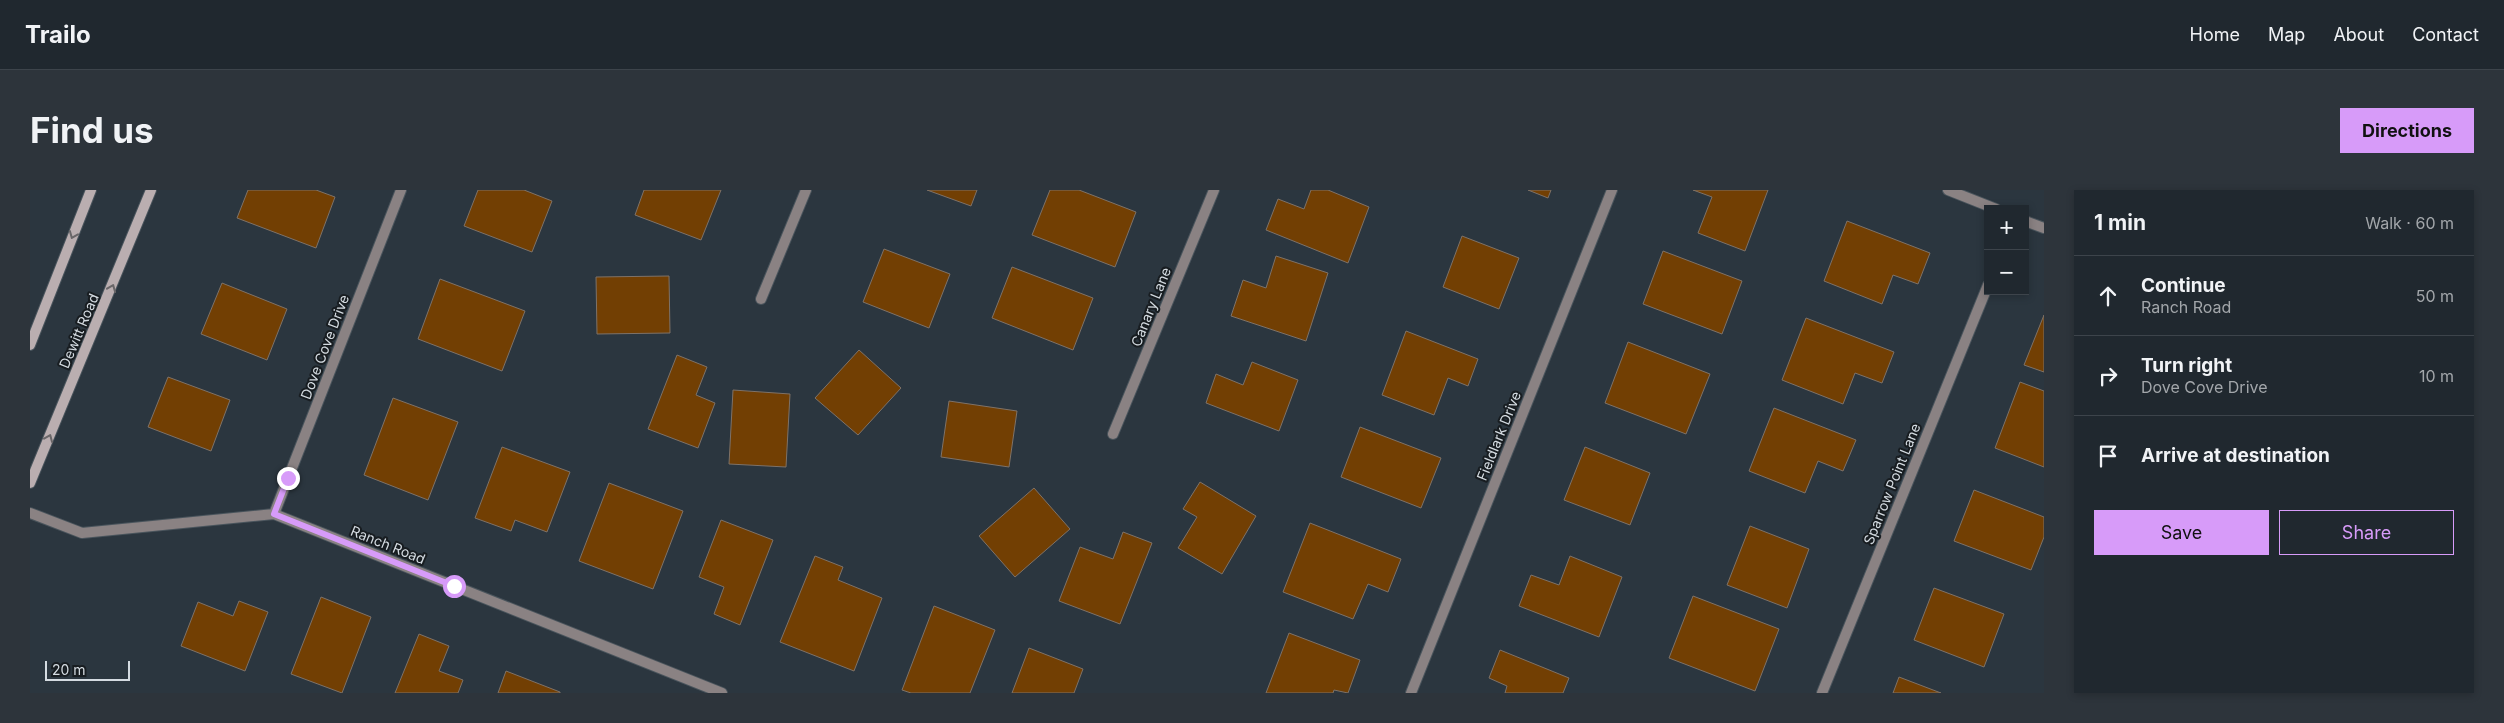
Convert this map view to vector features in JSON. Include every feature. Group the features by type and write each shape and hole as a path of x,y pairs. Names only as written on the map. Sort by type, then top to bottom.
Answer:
{"main road":[{"path":"30,346 91,190"},
{"name":"Dewitt Road","path":"30,483 151,190"}],"street":[{"name":"Dove Cove Drive","path":"274,514 401,190"},
{"path":"762,299 806,190"},
{"name":"Canary Lane","path":"1113,434 1214,190"},
{"name":"Fieldlark Drive","path":"1411,693 1612,190"},
{"path":"1948,190 1986,205"},
{"path":"2029,222 2044,228"},
{"name":"Sparrow Point Lane","path":"1822,693 1984,295"},
{"name":"Ranch Road","path":"30,513 82,533 274,514 722,693"}],"building":[{"path":"248,190 316,190 335,197 316,248 237,218"},
{"path":"478,190 524,190 552,201 532,252 464,226"},
{"path":"644,190 721,190 701,240 635,215"},
{"path":"927,190 977,190 971,206"},
{"path":"1050,190 1079,190 1136,212 1115,267 1032,235"},
{"path":"1311,190 1328,190 1369,207 1348,263 1266,230 1278,199 1304,209"},
{"path":"1528,190 1551,190 1548,198"},
{"path":"1693,190 1768,190 1745,251 1698,233 1712,197"},
{"path":"1847,221 1930,253 1918,284 1893,275 1882,304 1824,281"},
{"path":"1462,236 1519,258 1499,309 1443,287"},
{"path":"884,249 950,274 929,328 863,302"},
{"path":"1663,251 1742,281 1722,334 1643,304"},
{"path":"1276,256 1328,273 1306,341 1231,316 1243,280 1266,288"},
{"path":"1012,267 1093,298 1073,350 992,318"},
{"path":"669,276 670,333 597,334 596,277"},
{"path":"440,279 525,311 502,371 418,339"},
{"path":"222,283 287,309 267,360 201,334"},
{"path":"2044,315 2044,372 2024,365"},
{"path":"1806,318 1894,352 1882,383 1855,373 1843,404 1782,380"},
{"path":"1406,331 1478,359 1468,386 1448,378 1434,415 1382,395"},
{"path":"1628,342 1710,374 1686,434 1605,403"},
{"path":"859,350 901,388 858,435 815,398"},
{"path":"677,355 707,367 696,395 715,403 698,448 648,429"},
{"path":"1252,362 1298,380 1279,431 1206,403 1216,374 1243,385"},
{"path":"168,377 230,400 211,451 148,427"},
{"path":"2020,382 2044,391 2044,467 1995,448"},
{"path":"733,390 790,394 786,467 729,464"},
{"path":"393,398 458,422 428,500 364,475"},
{"path":"949,401 1017,411 1009,467 941,457"},
{"path":"1774,408 1856,440 1843,471 1818,461 1805,493 1749,471"},
{"path":"1360,427 1441,458 1421,508 1341,477"},
{"path":"502,447 570,472 547,532 515,520 511,531 475,518"},
{"path":"1585,447 1650,473 1630,525 1564,500"},
{"path":"1200,482 1256,516 1222,574 1178,548 1197,517 1183,509"},
{"path":"609,483 683,511 653,589 579,561"},
{"path":"1034,488 1070,529 1015,577 979,536"},
{"path":"1974,490 2044,517 2044,537 2031,570 1954,541"},
{"path":"721,520 773,540 740,625 714,614 724,587 699,577"},
{"path":"1310,523 1401,559 1388,592 1368,584 1353,619 1283,592"},
{"path":"1750,526 1809,549 1787,608 1727,585"},
{"path":"1123,532 1152,543 1120,624 1059,601 1080,547 1113,559"},
{"path":"815,556 843,567 838,580 882,598 854,671 780,642"},
{"path":"1570,556 1622,577 1599,637 1519,606 1531,575 1559,585"},
{"path":"1934,588 2004,614 1984,667 1914,640"},
{"path":"1693,596 1779,629 1755,691 1669,658"},
{"path":"321,597 371,617 342,693 291,674"},
{"path":"239,601 268,612 245,671 181,646 198,602 233,616"},
{"path":"934,606 995,630 970,693 911,693 902,690"},
{"path":"1289,633 1360,660 1348,693 1334,690 1333,693 1266,693"},
{"path":"419,634 449,646 439,671 463,680 458,693 395,693"},
{"path":"1029,648 1083,669 1074,693 1012,693"},
{"path":"1500,650 1569,678 1563,693 1505,693 1507,686 1489,678"},
{"path":"506,671 560,692 560,693 498,693"},
{"path":"1899,677 1941,693 1893,693"}],"route":[{"path":"288,478 274,514 454,586"}]}
